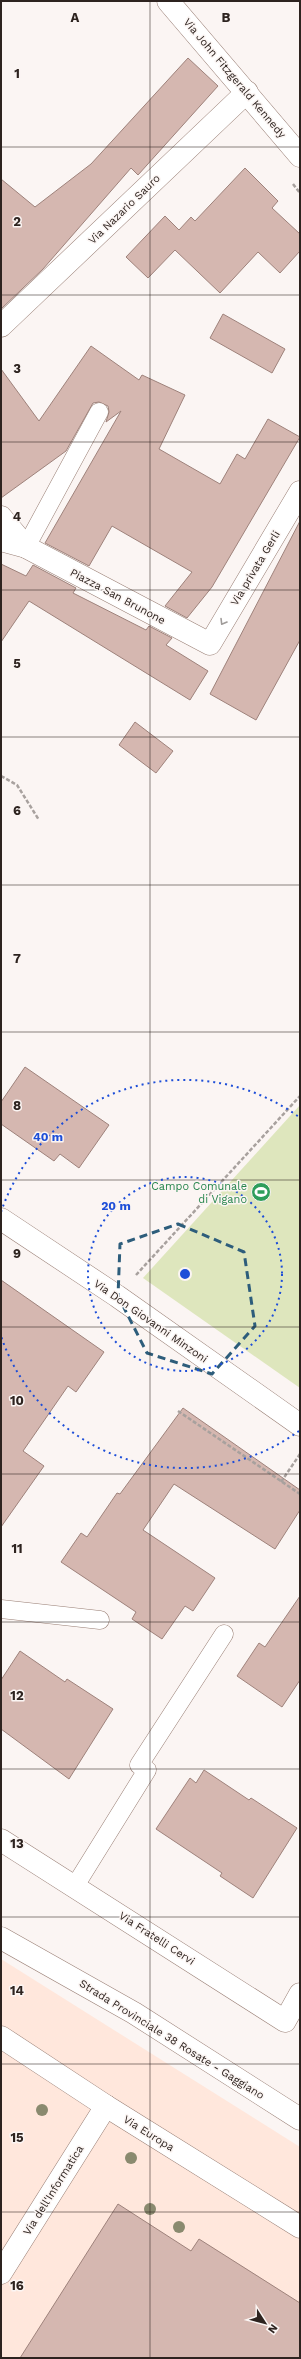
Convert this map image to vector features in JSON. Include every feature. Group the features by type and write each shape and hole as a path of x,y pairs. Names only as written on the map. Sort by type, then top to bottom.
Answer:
{"street":[{"name":"Via John Fitzgerald Kennedy","path":"168,1 300,156"},
{"name":"Via Nazario Sauro","path":"1,326 247,92"},
{"name":"Via privata Gerli","path":"210,644 300,492"},
{"name":"Piazza San Brunone","path":"1,517 26,547"},
{"name":"Piazza San Brunone","path":"1,540 26,547 210,644"},
{"name":"Via Don Giovanni Minzoni","path":"1,1218 117,1296 300,1425"},
{"name":"Via Fratelli Cervi","path":"1,1840 286,2021 300,1994"},
{"path":"1,1922 134,2014"},
{"name":"Strada Provinciale 38 Rosate - Gaggiano","path":"1,1938 134,2014 300,2119"},
{"name":"Via Europa","path":"1,2037 106,2106 300,2227"},
{"name":"Via dell'Informatica","path":"1,2273 106,2106"}],"lane":[{"path":"26,547 99,412"},
{"path":"1,1609 100,1620"},
{"path":"75,1886 147,1770 139,1765 224,1634"}],"path":[{"path":"1,776 17,785 39,820"},
{"path":"117,1296 300,1096"},
{"path":"178,1411 300,1494"},
{"path":"281,1482 300,1454"}],"highlighted area":[{"path":"178,1224 244,1252 255,1326 212,1374 147,1353 118,1296 120,1244"}],"shaded area":[{"path":"1,1959 300,2147 300,2358 1,2358"}],"green space":[{"name":"Campo Comunale di Vigano","path":"300,1105 300,1388 143,1278"}],"building":[{"path":"188,58 218,86 138,175 131,168 43,269 1,309 1,179 35,207 91,164"},
{"path":"245,168 278,201 272,208 300,234 300,251 280,273 258,252 220,293 175,250 148,278 126,257 165,216 179,230 191,217 195,221"},
{"path":"223,314 285,349 272,373 210,338"},
{"path":"91,346 139,380 142,375 185,395 159,449 220,484 237,454 245,459 268,419 300,437 212,587 187,618 165,606 192,572 112,526 89,566 45,543 121,411 106,422 109,412 108,406 99,402 93,403 66,451 1,498 1,369 39,421"},
{"path":"300,521 300,640 256,720 210,694"},
{"path":"1,564 26,576 33,565 76,588 73,593 146,630 149,626 172,638 166,645 208,671 190,700 29,601 1,642"},
{"path":"135,722 173,751 156,773 119,745"},
{"path":"25,1067 109,1125 79,1168 60,1154 54,1161 1,1124 1,1102"},
{"path":"1,1280 104,1352 76,1392 68,1386 23,1451 44,1466 1,1527"},
{"path":"183,1408 300,1490 300,1510 275,1549 174,1484 143,1530 215,1578 193,1611 185,1606 162,1639 132,1619 136,1612 61,1562 81,1533 87,1537 117,1493 120,1494"},
{"path":"300,1596 300,1680 282,1707 237,1676 259,1643 265,1647"},
{"path":"20,1651 65,1682 67,1679 113,1709 69,1779 1,1729 1,1680"},
{"path":"204,1770 249,1800 251,1798 297,1828 253,1898 220,1876 222,1873 156,1829 190,1778 196,1783"},
{"path":"118,2204 191,2251 199,2239 300,2303 300,2358 20,2358"}],"place":[{"name":"Campo Comunale di Vigano","path":"261,1192"}]}
